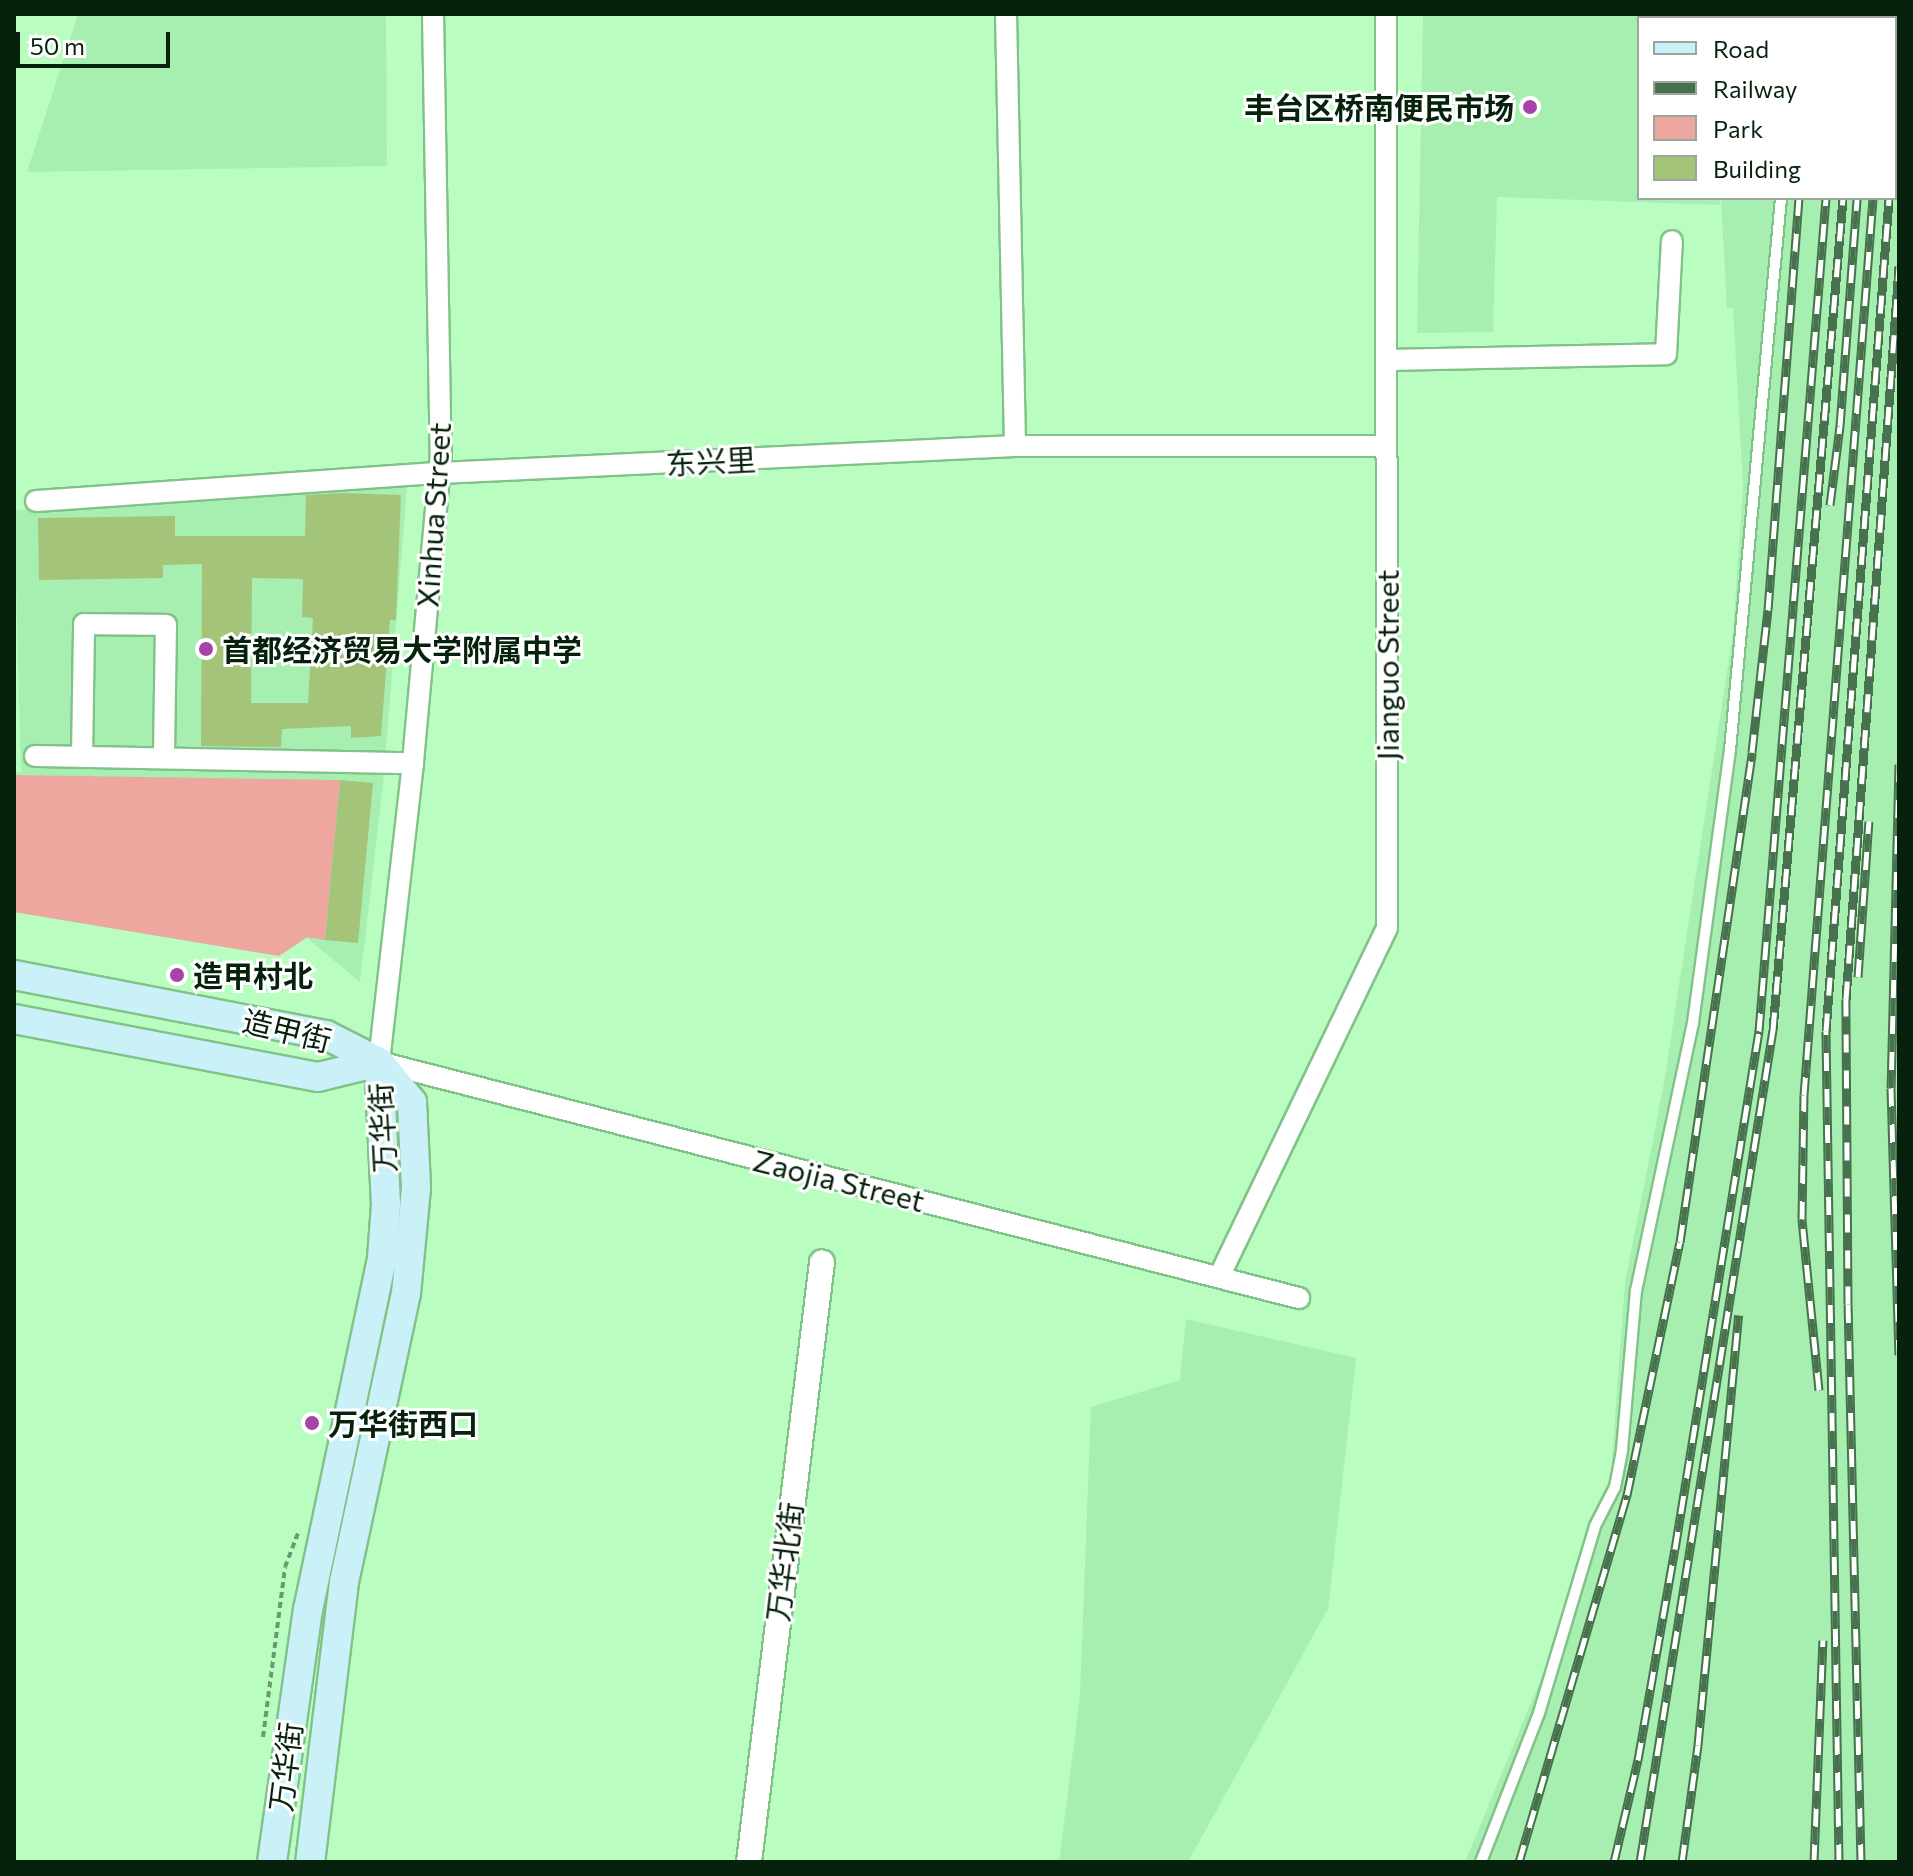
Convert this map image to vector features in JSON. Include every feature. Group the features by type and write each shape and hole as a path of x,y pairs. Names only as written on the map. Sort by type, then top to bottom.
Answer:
{"main road":[{"name":"造甲街","path":"14,975 326,1035 379,1062"},
{"name":"造甲街","path":"14,1019 318,1077 379,1062"},
{"name":"万华街","path":"272,1862 308,1610 382,1258 386,1205 379,1062"},
{"name":"万华街","path":"310,1862 344,1582 406,1293 412,1240 416,1188 412,1102 379,1062"}],"street":[{"name":"Xinhua Street","path":"379,1062 413,763 440,473 433,14"},
{"path":"1006,14 1015,446"},
{"name":"Jianguo Street","path":"1219,1277 1387,928 1386,14"},
{"path":"1386,360 1666,354 1672,241"},
{"name":"东兴里","path":"36,501 440,473 1015,446 1386,446"},
{"path":"82,757 84,624 166,625 164,758"},
{"path":"35,756 413,763"},
{"name":"Zaojia Street","path":"379,1062 1299,1298"},
{"name":"万华北街","path":"749,1862 822,1262"}],"lane":[{"path":"1481,1862 1539,1713 1595,1526 1615,1487 1622,1450 1636,1291 1693,1023 1730,750 1781,200"}],"shaded area":[{"path":"78,14 386,14 387,166 27,172"},
{"name":"丰台区桥南便民市场","path":"1423,14 1704,14 1637,16 1637,200 1719,200 1720,205 1497,197 1493,332 1417,333"},
{"path":"1899,14 1899,1862 1465,1862 1545,1669 1591,1519 1610,1487 1625,1283 1664,1083 1733,633 1743,487 1733,308 1727,308 1721,200 1897,200 1897,16 1722,16"},
{"name":"首都经济贸易大学附属中学","path":"407,487 383,785 360,982 307,938 279,956 14,912 14,773 21,772 14,510"},
{"path":"1186,1319 1356,1358 1328,1609 1188,1862 1059,1862 1080,1696 1091,1407 1180,1380"}],"green space":[{"path":"14,775 340,780 325,940 307,937 279,956 14,912"}],"building":[{"path":"306,495 401,495 396,620 390,620 381,736 351,738 351,726 282,729 281,747 201,746 202,564 163,565 163,578 39,580 38,518 175,516 175,536 305,536","holes":["252,578 303,579 302,617 313,618 308,703 251,703"]},
{"path":"340,780 373,783 358,943 325,940"}],"railway":[{"path":"1897,92 1899,66"},
{"path":"1519,1862 1627,1495 1680,1242 1752,752 1768,610 1799,200"},
{"path":"1614,1862 1638,1760 1675,1549 1759,1031 1826,200"},
{"path":"1640,1862 1773,1030 1843,200"},
{"path":"1830,505 1840,426 1857,200"},
{"path":"1819,1390 1802,1219 1804,1095 1873,200"},
{"path":"1839,1862 1826,1031 1889,200"},
{"path":"1861,1862 1848,1304 1846,999 1899,266"},
{"path":"1899,764 1891,1088 1899,1355"},
{"path":"1858,977 1869,821"},
{"path":"1682,1862 1698,1745 1739,1315"},
{"path":"1814,1862 1823,1640"}],"place":[{"name":"丰台区桥南便民市场","path":"1530,107"},
{"name":"首都经济贸易大学附属中学","path":"206,649"},
{"name":"造甲村北","path":"177,975"},
{"name":"万华街西口","path":"312,1423"}]}
